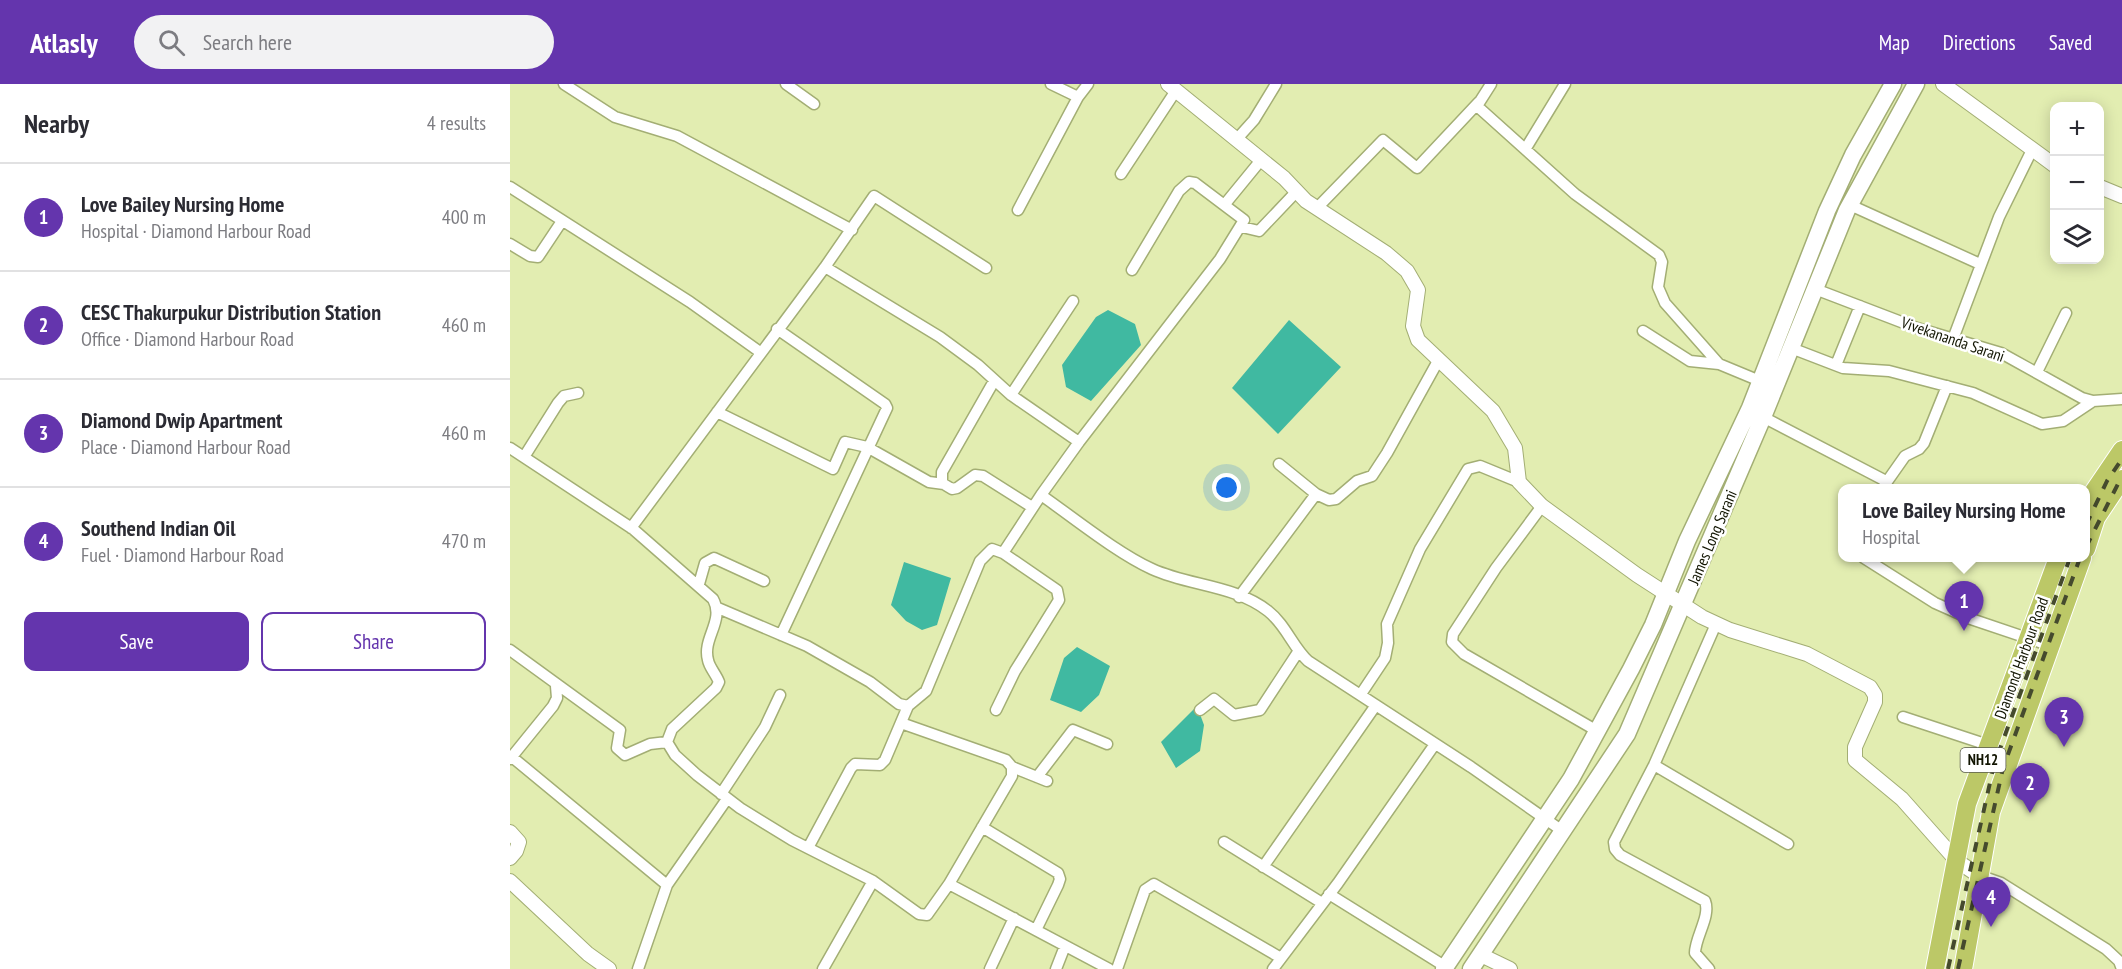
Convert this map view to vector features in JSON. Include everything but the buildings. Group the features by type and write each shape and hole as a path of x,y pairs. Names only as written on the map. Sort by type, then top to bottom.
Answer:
{"highway":[{"path":"2090,496 2122,450"},
{"path":"2090,535 2096,518 2122,479"},
{"name":"Diamond Harbour Road","path":"1935,969 1967,804 2056,562"},
{"name":"Diamond Harbour Road","path":"1963,969 1991,812 2081,562"}],"main road":[{"path":"1445,968 1543,817 1571,779 1599,732 1653,625 1665,592 1760,381 1798,282 1853,155 1893,84"},
{"name":"James Long Sarani","path":"1471,969 1627,734 1763,417 1850,205 1916,84"},
{"path":"1798,282 1814,290"}],"street":[{"path":"564,84 615,117 677,136 852,230"},
{"path":"786,84 803,89 814,104"},
{"path":"1051,84 1078,98"},
{"path":"1018,210 1078,98 1088,84"},
{"path":"1236,140 1254,120 1276,84"},
{"path":"1317,208 1383,140 1418,168 1479,102 1491,84"},
{"path":"1526,148 1565,84"},
{"path":"1943,84 2050,162"},
{"path":"1121,174 1176,88 1317,208 1386,253 1407,271 1418,290 1413,326 1418,340 1438,361 1481,397 1506,429 1515,448 1519,482"},
{"path":"1479,102 1477,106 1575,194 1659,255 1662,262 1659,294 1692,337 1719,364"},
{"path":"1953,339 1999,217 2032,150"},
{"path":"1225,204 1261,160"},
{"path":"1003,553 1032,507 1079,442 1200,286 1242,227 1244,220 1241,215 1195,183 1184,184 1132,270"},
{"path":"510,187 690,302 760,352"},
{"path":"2104,189 2122,196"},
{"path":"1242,227 1259,231 1297,191"},
{"path":"631,528 825,267 874,196 986,268"},
{"path":"1850,205 1980,264"},
{"path":"510,244 530,256 538,257 562,221"},
{"path":"825,267 940,338 978,366 1011,395 1079,442"},
{"name":"Vivekananda Sarani","path":"1814,290 1953,339 2001,353 2092,401"},
{"path":"1011,395 1073,301"},
{"path":"1836,365 1860,306"},
{"path":"2037,372 2066,313"},
{"path":"777,329 885,404 887,408 781,635"},
{"path":"1643,331 1690,361 1719,364 1760,381"},
{"path":"1791,348 1852,370 1889,371 1973,393 2042,424 2063,421 2092,401 2122,399"},
{"path":"1279,464 1316,494 1329,500 1336,499 1350,486 1372,476 1438,361"},
{"path":"944,484 942,472 994,381"},
{"path":"1887,484 1905,456 1919,449 1924,443 1947,386"},
{"path":"524,457 558,403 564,396 578,393"},
{"path":"717,412 833,469 845,442 867,447 928,482 944,484 952,489 975,475 983,476 1032,507"},
{"path":"1763,417 1859,465 1883,484"},
{"path":"510,448 631,528 699,584 718,608 717,622 708,650 708,661 719,682 716,688 672,729 667,742"},
{"path":"1361,694 1385,658 1388,643 1387,624 1420,549 1468,469 1480,466 1519,482 1542,506 1637,575 1716,624 1807,654 1870,687 1875,694 1875,702 1853,756 1902,799 1957,861 1978,875 2001,884 2106,950 2119,962 2122,969"},
{"path":"1239,597 1316,494"},
{"path":"1041,495 1152,569 1202,582 1267,610 1285,626 1298,652 1325,673 1361,694 1564,832"},
{"path":"1542,506 1496,568 1453,634 1452,642 1464,654 1599,732"},
{"path":"808,848 851,768 855,764 880,765 908,706 926,691 980,561 992,549 1003,553 1057,590 1059,594 996,710"},
{"path":"699,584 705,563 714,558 764,581"},
{"path":"1870,562 1935,603 1971,619 2051,646"},
{"path":"718,608 822,654 870,682 899,704 908,706"},
{"path":"1709,969 1695,953 1695,943 1706,912 1705,901 1620,855 1615,849 1617,834 1654,765 1716,624"},
{"path":"510,650 556,686 620,730 617,748 625,754 650,744 667,742"},
{"path":"1200,710 1214,699 1234,715 1260,710 1298,652"},
{"path":"556,686 557,698 553,706 511,758 667,885"},
{"path":"638,969 667,885 724,797 765,727 780,695"},
{"path":"1263,867 1376,705"},
{"path":"1903,717 1988,745"},
{"path":"901,723 1006,760 1012,767 1042,779 1073,730 1107,744"},
{"path":"667,742 675,755 724,797 808,848 873,881 919,914 927,915 949,884 1012,776 1012,767"},
{"path":"1273,969 1435,744"},
{"path":"1654,765 1788,843"},
{"path":"982,827 1058,873 1060,879 1058,885 1036,930"},
{"path":"510,832 519,842 510,858"},
{"path":"1224,842 1322,903"},
{"path":"510,881 588,954 609,969"},
{"path":"823,969 873,881"},
{"path":"949,884 1109,969"},
{"path":"1117,969 1145,890 1154,884 1281,958"},
{"path":"1329,894 1445,968"},
{"path":"990,969 1014,918"},
{"path":"1056,969 1065,946"},
{"path":"1481,955 1510,969"}],"water":[{"path":"1108,310 1135,324 1141,345 1091,401 1066,387 1062,365 1096,317"},
{"path":"1289,320 1341,367 1278,434 1232,388"},
{"path":"904,562 951,578 937,625 922,630 906,621 891,605"},
{"path":"1077,647 1110,666 1099,695 1081,712 1050,700 1064,658"},
{"path":"1197,706 1204,725 1200,751 1176,768 1161,742"}],"railway":[{"path":"2090,517 2107,481 2122,459"},
{"path":"2090,539 2122,476"},
{"path":"1948,969 1994,765 2069,562"},
{"path":"1958,969 2003,768 2079,562"}],"place":[{"name":"Love Bailey Nursing Home","path":"1964,631"},
{"name":"Diamond Dwip Apartment","path":"2064,747"},
{"name":"CESC Thakurpukur Distribution Station","path":"2030,813"},
{"name":"Southend Indian Oil","path":"1991,927"}]}
